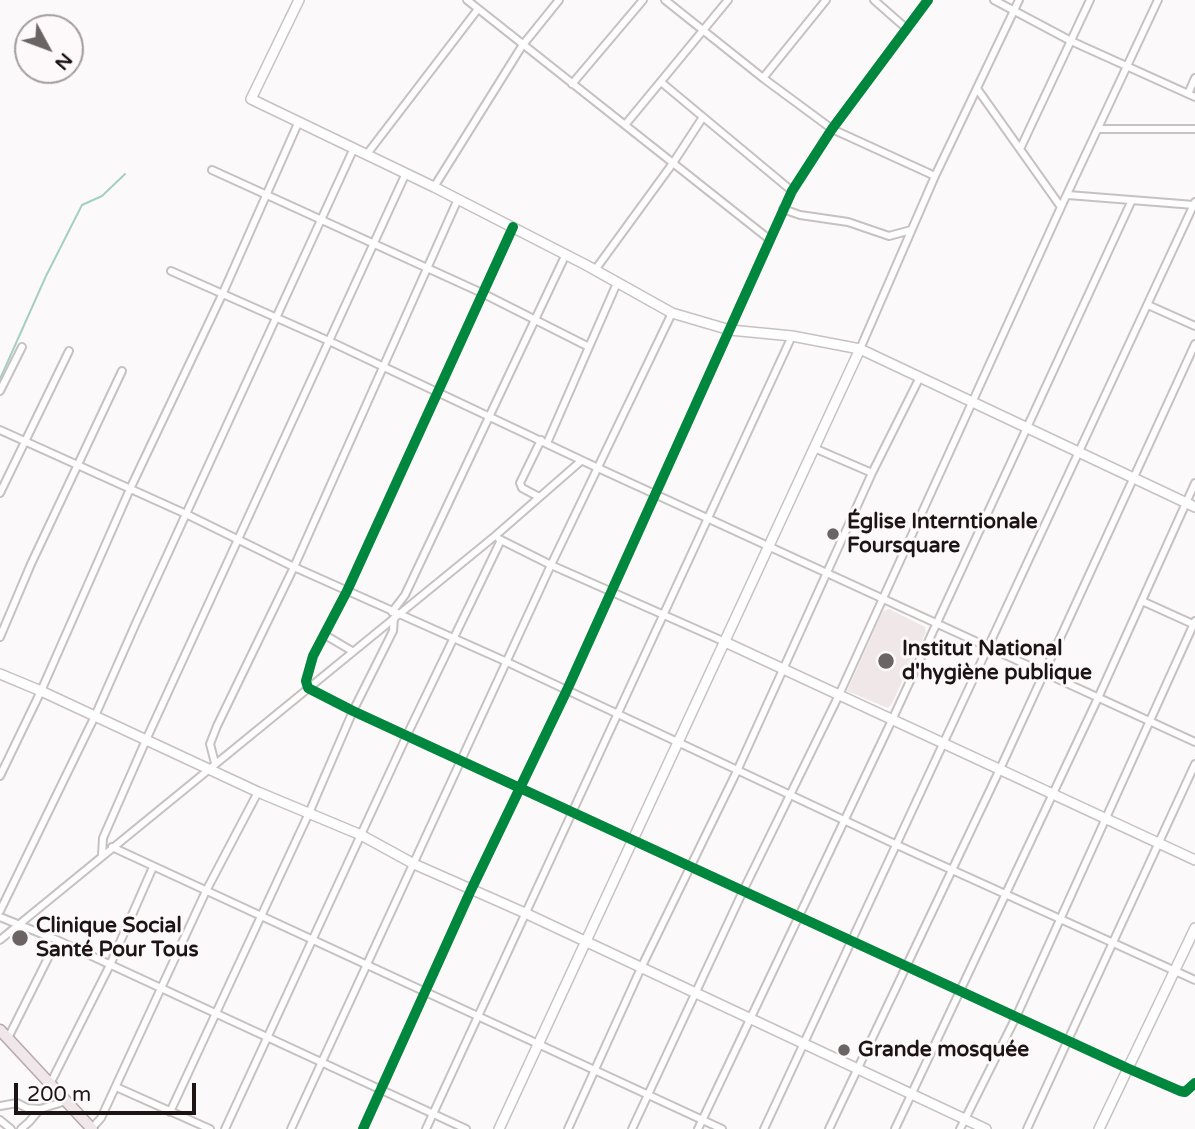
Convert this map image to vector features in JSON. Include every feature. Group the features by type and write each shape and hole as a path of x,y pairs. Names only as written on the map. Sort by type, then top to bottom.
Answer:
{"main road":[{"path":"4,1034 91,1129"}],"street":[{"path":"299,0 250,99 458,199 566,254 672,313 730,330 792,336 860,349 1190,505"},
{"path":"434,187 522,46 559,0"},
{"path":"572,84 643,0"},
{"path":"665,0 832,129 935,176"},
{"path":"625,125 727,0"},
{"path":"763,78 825,0"},
{"path":"874,0 907,29"},
{"path":"363,1129 471,890 567,690 792,191 832,129 928,0"},
{"path":"994,0 1071,41 1191,95 1195,78"},
{"path":"499,1129 860,349 935,176 1019,0"},
{"path":"1021,147 1090,0"},
{"path":"632,1129 884,599 1061,207 1158,0"},
{"path":"367,154 473,3 522,46 769,239"},
{"path":"661,82 792,191"},
{"path":"978,90 1061,207"},
{"path":"595,270 703,117"},
{"path":"0,776 41,691 130,489 222,295 299,121"},
{"path":"1099,129 1195,129"},
{"path":"354,148 274,318 95,716 0,914 18,925 57,940 466,1129"},
{"path":"212,170 482,293 589,347"},
{"path":"103,855 103,838 146,740 406,173"},
{"path":"764,1129 1149,305 1194,203 1068,195"},
{"path":"211,766 210,744 216,726 294,567 458,199"},
{"path":"698,1129 893,718 1132,200"},
{"path":"783,209 800,215 848,222 889,236 912,230"},
{"path":"513,227 348,591 313,656 307,673 309,688 353,711 1127,1068 1180,1091 1185,1092 1195,1083"},
{"path":"170,1112 309,813 353,711 393,631 395,615 566,254"},
{"path":"171,271 329,341 582,461 1195,742"},
{"path":"540,497 522,488 520,483 544,441 617,283"},
{"path":"1149,305 1195,326"},
{"path":"291,1129 551,565 672,313"},
{"path":"426,1129 666,615 792,336"},
{"path":"829,1129 1000,769 1195,344"},
{"path":"0,391 22,346"},
{"path":"0,493 69,351"},
{"path":"0,637 31,564 122,371"},
{"path":"568,1129 641,968 737,771 872,473 919,379"},
{"path":"0,430 186,514 395,615 508,662 737,771 1195,980"},
{"path":"814,447 872,473"},
{"path":"0,940 395,615 498,538 582,461"},
{"path":"895,1129 1142,601 1190,505 1195,483"},
{"path":"498,538 551,565 893,718 1195,860"},
{"path":"225,1129 498,538"},
{"path":"960,1129 1016,1017 1195,623 1142,601"},
{"path":"325,635 352,651"},
{"path":"0,674 146,740 211,766 258,792 361,835 414,864 526,913 986,1129"},
{"path":"1027,1129 1195,764"},
{"path":"91,1129 102,1118 206,891 258,792"},
{"path":"113,847 722,1129"},
{"path":"51,1084 110,965 153,867"},
{"path":"1099,1129 1195,928"},
{"path":"4,1034 57,940"},
{"path":"116,1087 210,1129"},
{"path":"0,1106 17,1103 27,1108 40,1108 66,1101"},
{"path":"21,1129 40,1108"},
{"path":"0,1120 11,1129"}],"shaded area":[{"name":"Institut National d'hygiène publique","path":"889,609 925,627 926,632 888,708 847,691 883,611"}],"waterway":[{"path":"0,379 46,276 82,205 102,196 125,174"}],"cycle path":[{"path":"363,1129 471,890 567,690 792,191 832,129 928,0"},
{"path":"513,227 347,591 313,656 306,681 308,688 1127,1068 1180,1091 1185,1092 1195,1083"}],"place":[{"name":"Église Interntionale Foursquare","path":"833,534"},
{"name":"Institut National d'hygiène publique","path":"886,661"},
{"name":"Clinique Social Santé Pour Tous","path":"20,938"},
{"name":"Grande mosquée","path":"844,1050"}]}
